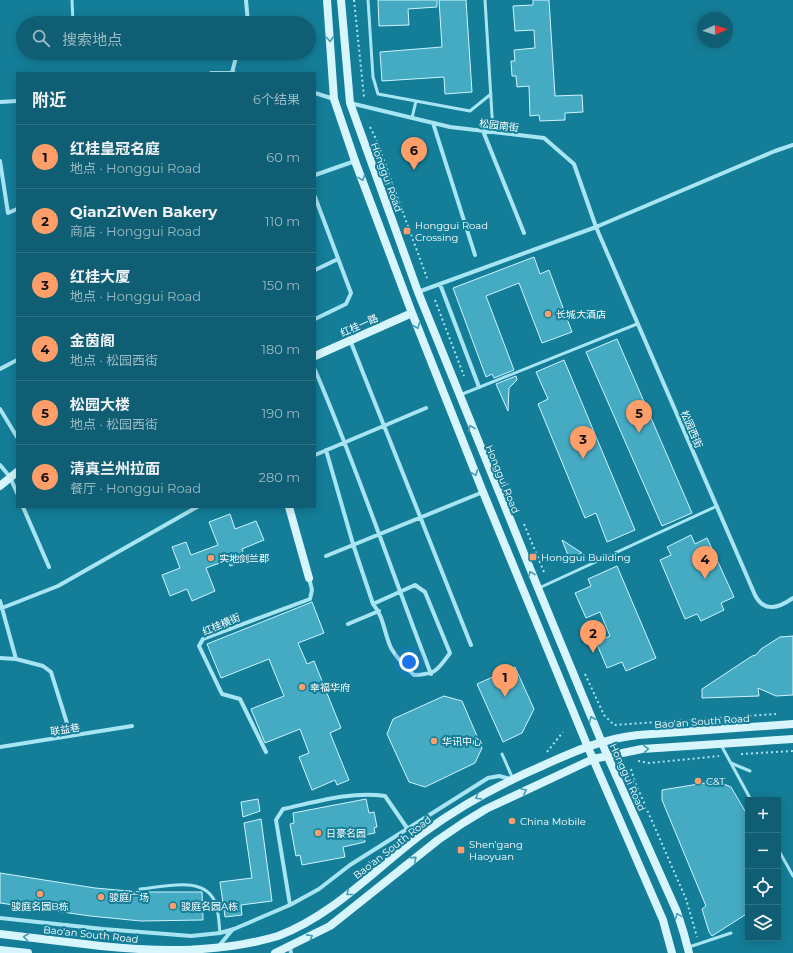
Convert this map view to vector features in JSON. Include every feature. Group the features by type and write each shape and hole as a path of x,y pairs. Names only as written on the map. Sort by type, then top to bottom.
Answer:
{"main road":[{"path":"327,0 334,99 356,162 412,313 482,492 587,745 662,920 672,953"},
{"name":"Honggui Road","path":"341,0 350,103 418,292 458,396 601,741 676,912 688,950"},
{"name":"红桂一路","path":"316,356 412,313"},
{"path":"0,486 14,474"},
{"path":"289,508 309,578"},
{"name":"Bao'an South Road","path":"0,934 168,952 214,951 252,944 277,937 295,929 345,896 423,833 476,798 513,779 587,745 601,741 638,735 793,724"},
{"path":"275,953 290,950 330,926 438,840 463,823 486,809 593,759 642,749 793,739"},
{"path":"0,950 28,953"}],"street":[{"path":"246,0 247,16"},
{"path":"233,72 236,60"},
{"path":"316,93 334,99"},
{"path":"0,102 16,101"},
{"name":"松园南街","path":"350,103 450,127 544,138 574,164 596,227"},
{"path":"433,123 475,255"},
{"path":"483,131 524,233"},
{"path":"418,292 596,227 774,150 793,145"},
{"path":"0,161 8,213 16,209"},
{"path":"316,175 356,162"},
{"path":"316,200 351,293 346,304 316,319"},
{"name":"松园西街","path":"596,227 758,601 763,605 774,607 793,598"},
{"path":"316,270 338,259"},
{"path":"440,284 479,387"},
{"path":"350,340 472,645"},
{"path":"0,369 16,361"},
{"path":"316,373 380,534 400,593 431,674"},
{"path":"316,455 383,424 426,408"},
{"path":"0,409 16,435"},
{"path":"326,450 353,544 373,604 379,611 392,648 405,667 414,675 431,674 440,667 450,653 425,592 415,586 373,604"},
{"path":"0,465 14,474 16,487"},
{"path":"326,556 482,492"},
{"path":"23,508 49,567"},
{"path":"1,608 58,586 195,508"},
{"name":"红桂横街","path":"266,752 240,699 222,694 199,646 203,638 310,599 312,590 309,578"},
{"path":"0,601 16,659"},
{"path":"348,624 379,611"},
{"path":"0,658 16,659 43,666 51,672 71,736"},
{"name":"联益巷","path":"0,747 132,726"},
{"path":"0,918 191,936 220,933 234,929 290,905 319,889 350,865 488,778 499,776 513,779"},
{"path":"290,905 276,820 283,809 337,797 374,794 385,796 407,828"},
{"path":"214,951 234,929"}],"lane":[{"path":"72,0 73,16"},
{"path":"368,0 373,77 378,94 470,111 491,94"},
{"path":"485,0 493,132"},
{"path":"412,118 416,101"},
{"path":"458,396 637,324"},
{"path":"538,588 717,506"},
{"path":"720,744 749,797"},
{"path":"502,754 513,779"},
{"path":"731,763 750,771"},
{"path":"781,854 793,876"},
{"path":"140,889 191,884 206,889 216,904 220,933"},
{"path":"688,950 731,933"}],"path":[{"path":"354,0 364,97"},
{"path":"369,126 376,139 427,278"},
{"path":"436,300 466,383"},
{"path":"584,671 604,715 614,725 777,714"},
{"path":"544,754 550,750 563,732"},
{"path":"741,754 793,751"},
{"path":"638,761 649,763 720,756"},
{"path":"632,769 635,782 686,899 698,938"}],"building":[{"path":"378,0 437,0 437,7 408,9 409,25 379,26"},
{"path":"439,0 466,0 472,92 445,94 444,77 382,81 380,52 442,47"},
{"path":"533,0 549,0 555,96 582,95 583,112 565,113 565,120 540,121 539,115 530,116 529,86 517,87 516,76 512,76 511,61 515,61 514,50 535,48 534,30 515,31 513,6 533,5"},
{"name":"长城大酒店","path":"534,257 540,274 549,270 572,332 542,343 519,283 486,296 514,370 494,378 492,374 486,377 453,288"},
{"path":"617,339 692,513 662,526 586,352"},
{"path":"564,360 635,530 607,542 596,513 585,518 538,404 548,399 536,372"},
{"path":"516,376 517,380 509,388 508,411 496,384"},
{"name":"实地剑兰郡","path":"230,514 235,529 256,521 264,540 242,549 246,560 230,566 228,560 206,568 215,591 192,601 187,589 170,596 162,575 180,568 172,547 186,542 191,555 218,545 209,522"},
{"path":"691,535 695,544 707,538 734,597 721,603 724,610 701,621 697,614 685,619 660,560 671,555 667,547"},
{"path":"562,540 582,553 569,558"},
{"path":"617,566 656,658 626,671 622,662 607,668 596,642 610,636 600,612 586,618 575,593 591,586 588,579"},
{"name":"幸福华府","path":"312,602 324,633 298,643 307,664 314,661 341,728 330,733 349,780 337,785 335,780 312,790 299,757 309,753 300,729 265,743 251,709 284,696 269,659 221,678 207,644"},
{"path":"793,636 793,695 776,696 758,688 759,696 702,698 702,689 752,656 756,655 761,649 780,637"},
{"path":"515,667 534,709 522,733 503,742 477,684"},
{"name":"华讯中心","path":"444,696 462,701 482,748 475,763 425,787 409,782 387,734 393,719"},
{"path":"717,781 731,787 745,811 745,915 712,936 709,932 702,909 706,906 662,800 662,790"},
{"path":"258,799 260,811 243,817 241,802"},
{"name":"日豪名园","path":"366,799 369,813 374,812 377,827 374,828 375,833 364,835 365,842 343,847 345,857 302,865 300,855 296,856 290,824 294,823 293,813"},
{"path":"261,819 272,901 241,905 242,915 225,917 220,882 252,878 244,823"},
{"name":"骏庭广场","path":"0,873 95,888 140,892 202,892 203,920 141,921 90,916 0,903"}],"place":[{"name":"清真兰州拉面","path":"414,170"},
{"name":"Honggui Road Crossing","path":"407,231"},
{"name":"长城大酒店","path":"548,314"},
{"name":"松园大楼","path":"639,433"},
{"name":"红桂大厦","path":"583,459"},
{"name":"Honggui Building","path":"533,557"},
{"name":"实地剑兰郡","path":"211,558"},
{"name":"金茵阁","path":"705,579"},
{"name":"QianZiWen Bakery","path":"593,653"},
{"name":"幸福华府","path":"302,687"},
{"name":"红桂皇冠名庭","path":"505,697"},
{"name":"华讯中心","path":"434,741"},
{"name":"C&T","path":"698,781"},
{"name":"China Mobile","path":"512,821"},
{"name":"日豪名园","path":"318,833"},
{"name":"Shen‘gang Haoyuan","path":"461,850"},
{"name":"骏庭名园B栋","path":"40,894"},
{"name":"骏庭广场","path":"101,897"},
{"name":"骏庭名园A栋","path":"173,906"}]}
